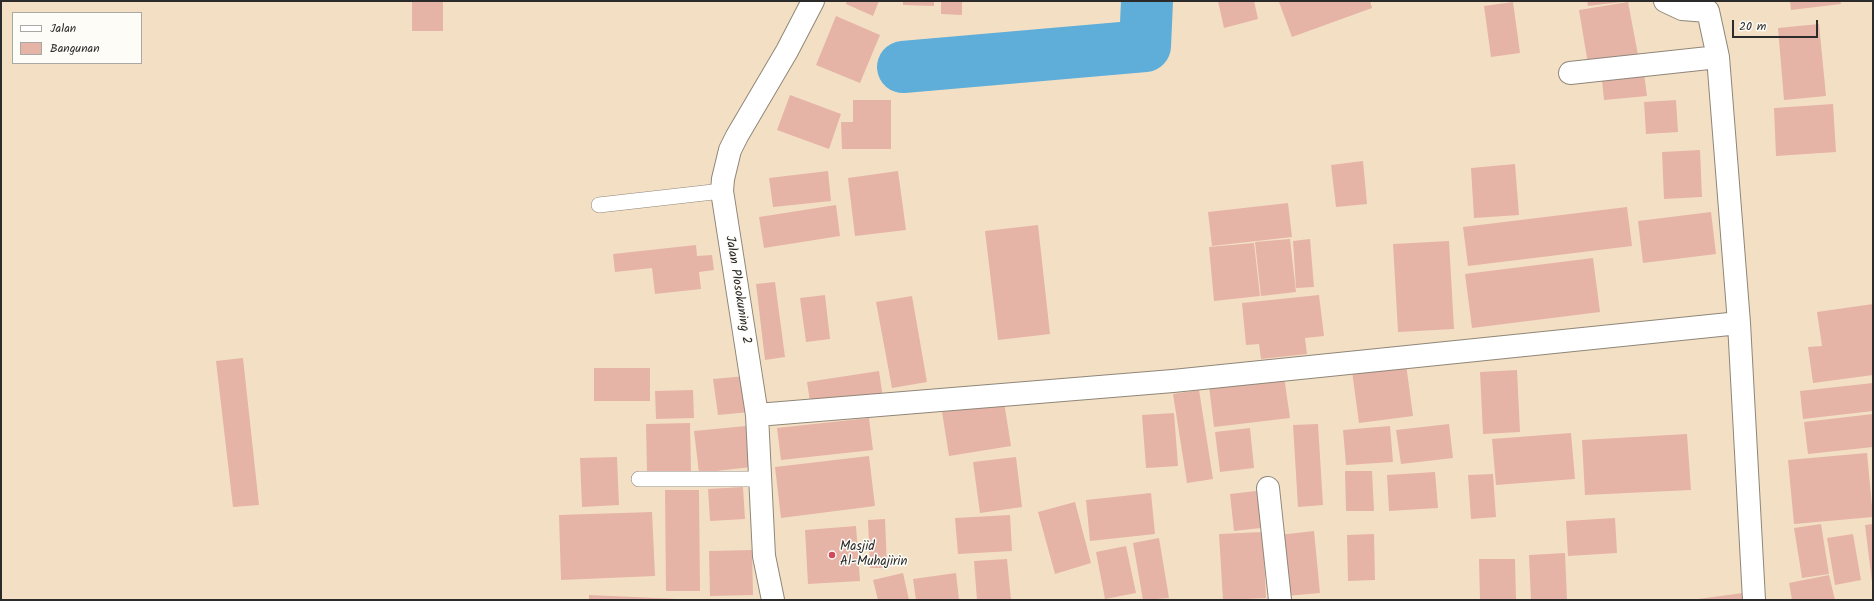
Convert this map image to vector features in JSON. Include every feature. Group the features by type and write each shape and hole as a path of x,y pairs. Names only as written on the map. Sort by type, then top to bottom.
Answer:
{"street":[{"name":"Jalan Plosokuning 2","path":"773,600 764,556 757,415 722,191 726,164 737,136 787,51 813,1"},
{"path":"1666,1 1682,9 1708,11 1718,57 1739,323 1754,600"},
{"path":"1570,73 1718,57"},
{"path":"757,415 1173,381 1739,323"},
{"path":"1268,488 1280,600"}],"lane":[{"path":"599,205 722,191"},
{"path":"639,479 760,479"}],"building":[{"path":"412,1 443,1 443,31 412,31"},
{"path":"847,1 879,1 873,16 846,4"},
{"path":"903,1 934,1 934,6 903,5"},
{"path":"941,1 962,1 962,15 941,14"},
{"path":"1218,1 1254,1 1258,19 1224,28"},
{"path":"1370,1 1372,8 1292,37 1279,2"},
{"path":"1587,1 1622,1 1622,2 1588,6"},
{"path":"1790,1 1840,1 1841,4 1791,10"},
{"path":"1513,2 1520,53 1491,57 1484,6"},
{"path":"1628,2 1638,55 1588,64 1579,10"},
{"path":"836,16 880,35 860,83 816,65"},
{"path":"1819,24 1826,96 1784,100 1778,28"},
{"path":"1643,66 1647,96 1604,100 1601,71"},
{"path":"790,95 841,114 829,149 777,130"},
{"path":"853,100 891,100 891,149 842,149 841,122 853,122"},
{"path":"1676,100 1678,132 1646,134 1644,102"},
{"path":"1833,104 1836,152 1776,156 1774,108"},
{"path":"1700,150 1702,197 1664,199 1662,152"},
{"path":"1363,161 1367,204 1336,207 1331,165"},
{"path":"1515,164 1519,215 1474,218 1471,168"},
{"path":"828,171 831,201 773,207 769,178"},
{"path":"898,171 906,230 855,236 848,178"},
{"path":"1288,203 1292,237 1212,246 1208,212"},
{"path":"836,205 840,236 764,248 759,217"},
{"path":"1627,207 1632,246 1468,266 1463,227"},
{"path":"1711,212 1716,254 1643,263 1638,221"},
{"path":"1038,225 1050,334 998,340 985,231"},
{"path":"1290,239 1296,292 1261,296 1255,242"},
{"path":"1310,239 1314,287 1296,288 1293,241"},
{"path":"1449,241 1454,329 1398,332 1393,244"},
{"path":"1254,243 1260,296 1214,301 1209,247"},
{"path":"696,245 697,256 712,255 714,270 699,272 701,289 655,294 652,268 615,272 613,254"},
{"path":"1593,258 1600,312 1472,328 1465,274"},
{"path":"775,282 785,357 765,360 756,284"},
{"path":"825,295 830,339 806,342 800,298"},
{"path":"1319,295 1324,336 1305,338 1307,354 1261,359 1259,344 1246,345 1242,303"},
{"path":"912,296 927,382 892,388 876,302"},
{"path":"1873,304 1873,375 1813,383 1808,347 1822,346 1817,312"},
{"path":"243,358 259,505 233,507 216,361"},
{"path":"1406,364 1413,416 1359,423 1352,371"},
{"path":"594,368 650,368 650,401 594,401"},
{"path":"1517,370 1520,432 1483,434 1480,372"},
{"path":"879,371 883,398 811,408 807,382"},
{"path":"746,376 750,412 718,415 713,379"},
{"path":"1284,376 1290,418 1214,427 1209,386"},
{"path":"1873,383 1873,411 1803,419 1800,391"},
{"path":"693,390 694,418 656,419 655,391"},
{"path":"1199,390 1213,479 1187,483 1173,394"},
{"path":"1004,402 1011,446 949,456 942,412"},
{"path":"1174,413 1178,466 1146,468 1142,415"},
{"path":"1873,414 1873,447 1808,454 1804,422"},
{"path":"869,418 873,450 781,460 777,428"},
{"path":"690,423 691,471 647,472 646,424"},
{"path":"1318,424 1323,505 1298,507 1293,425"},
{"path":"1449,424 1453,458 1401,464 1396,430"},
{"path":"746,426 751,467 699,473 694,431"},
{"path":"1390,426 1393,462 1346,465 1343,430"},
{"path":"1250,428 1254,468 1220,472 1215,432"},
{"path":"1571,433 1575,479 1496,485 1492,439"},
{"path":"1687,434 1691,490 1585,495 1582,440"},
{"path":"1867,453 1873,517 1794,524 1788,460"},
{"path":"869,456 875,506 781,518 775,467"},
{"path":"617,457 619,505 582,507 580,458"},
{"path":"1016,457 1022,507 980,513 973,462"},
{"path":"1345,471 1372,471 1374,511 1346,511"},
{"path":"1435,472 1438,508 1389,511 1387,475"},
{"path":"1493,474 1496,517 1471,519 1468,475"},
{"path":"743,487 745,519 710,521 708,489"},
{"path":"665,490 699,490 700,591 666,591"},
{"path":"1265,490 1270,527 1234,531 1230,494"},
{"path":"1151,493 1155,534 1090,541 1086,500"},
{"path":"1075,502 1091,563 1055,574 1038,512"},
{"path":"652,512 655,576 561,580 559,515"},
{"path":"1010,515 1012,551 958,554 955,518"},
{"path":"1615,518 1617,553 1568,556 1566,521"},
{"path":"885,519 887,568 870,568 868,520"},
{"path":"1821,524 1829,574 1802,578 1794,528"},
{"path":"1873,524 1873,582 1872,582 1865,525"},
{"name":"Masjid Al-Muhajirin","path":"856,526 860,581 808,584 805,530"},
{"path":"1314,531 1320,593 1286,596 1279,535"},
{"path":"1263,532 1266,598 1223,600 1219,534"},
{"path":"1374,534 1375,580 1348,581 1347,535"},
{"path":"1853,534 1861,580 1835,585 1827,538"},
{"path":"1159,538 1169,598 1143,600 1133,543"},
{"path":"1126,546 1136,593 1105,599 1096,552"},
{"path":"752,550 753,595 710,596 709,551"},
{"path":"1565,553 1567,600 1531,600 1529,555"},
{"path":"1007,559 1011,600 977,600 974,561"},
{"path":"1479,559 1515,559 1516,600 1480,600"},
{"path":"903,573 909,600 878,600 873,580"},
{"path":"956,573 959,600 916,600 913,579"},
{"path":"1829,575 1835,600 1792,600 1789,583"},
{"path":"1743,593 1744,600 1698,600 1698,599"},
{"path":"589,595 678,599 678,600 589,600"}],"waterway":[{"path":"903,67 1145,46 1147,1"}],"place":[{"name":"Masjid Al-Muhajirin","path":"832,555"}]}
